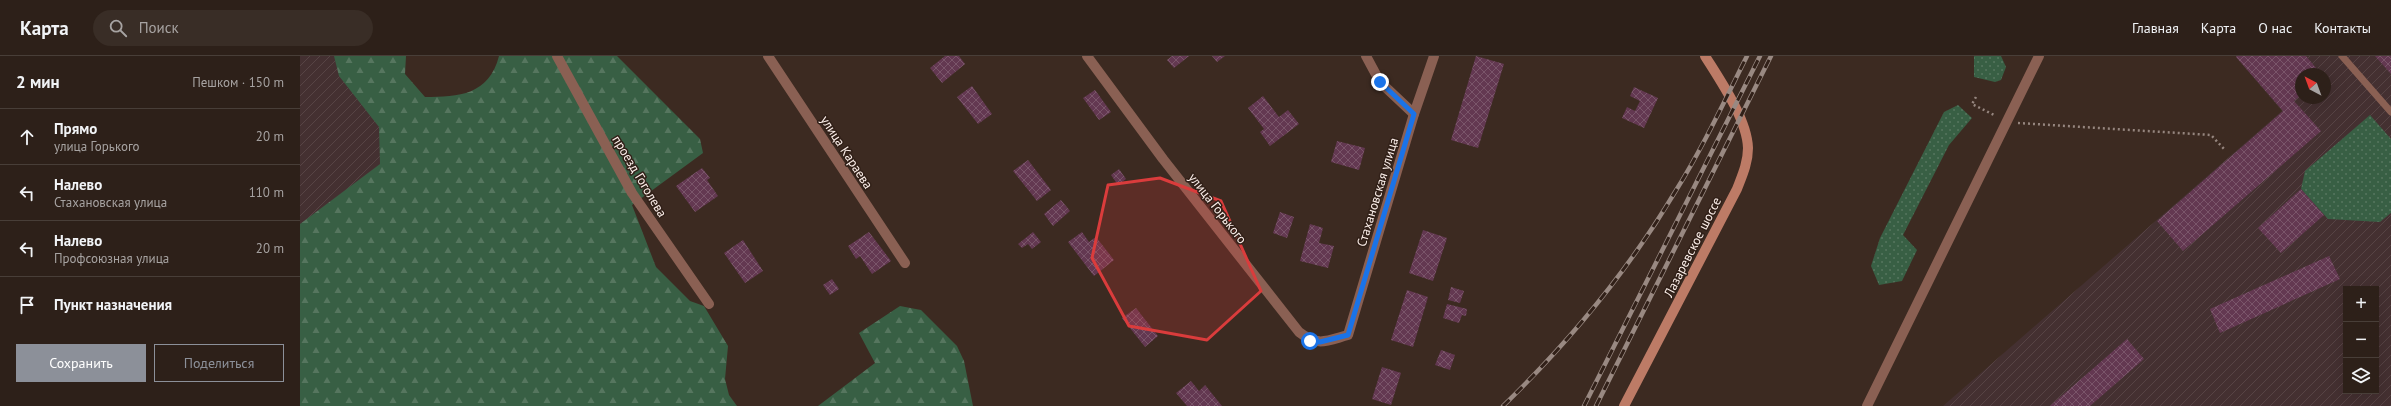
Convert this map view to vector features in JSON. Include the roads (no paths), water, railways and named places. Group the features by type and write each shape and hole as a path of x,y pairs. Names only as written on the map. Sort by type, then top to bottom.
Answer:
{"street":[{"name":"проезд Гоголева","path":"557,56 632,193 709,304"},
{"name":"улица Караева","path":"768,56 904,263"},
{"name":"улица Горького","path":"1087,56 1163,159 1299,332 1310,341 1320,342 1348,335"},
{"path":"1366,56 1380,82 1414,114"},
{"name":"Стахановская улица","path":"1348,335 1414,114 1434,56"},
{"name":"Лазаревское шоссе","path":"1624,406 1737,189 1746,167 1748,147 1740,121 1729,94 1705,56"},
{"path":"1867,406 2039,56"}],"lane":[{"path":"2342,56 2391,112"}],"railway":[{"path":"1503,406 1574,331 1638,250 1685,176 1747,56"},
{"path":"1584,406 1760,56"},
{"path":"1596,406 1771,56"}]}
